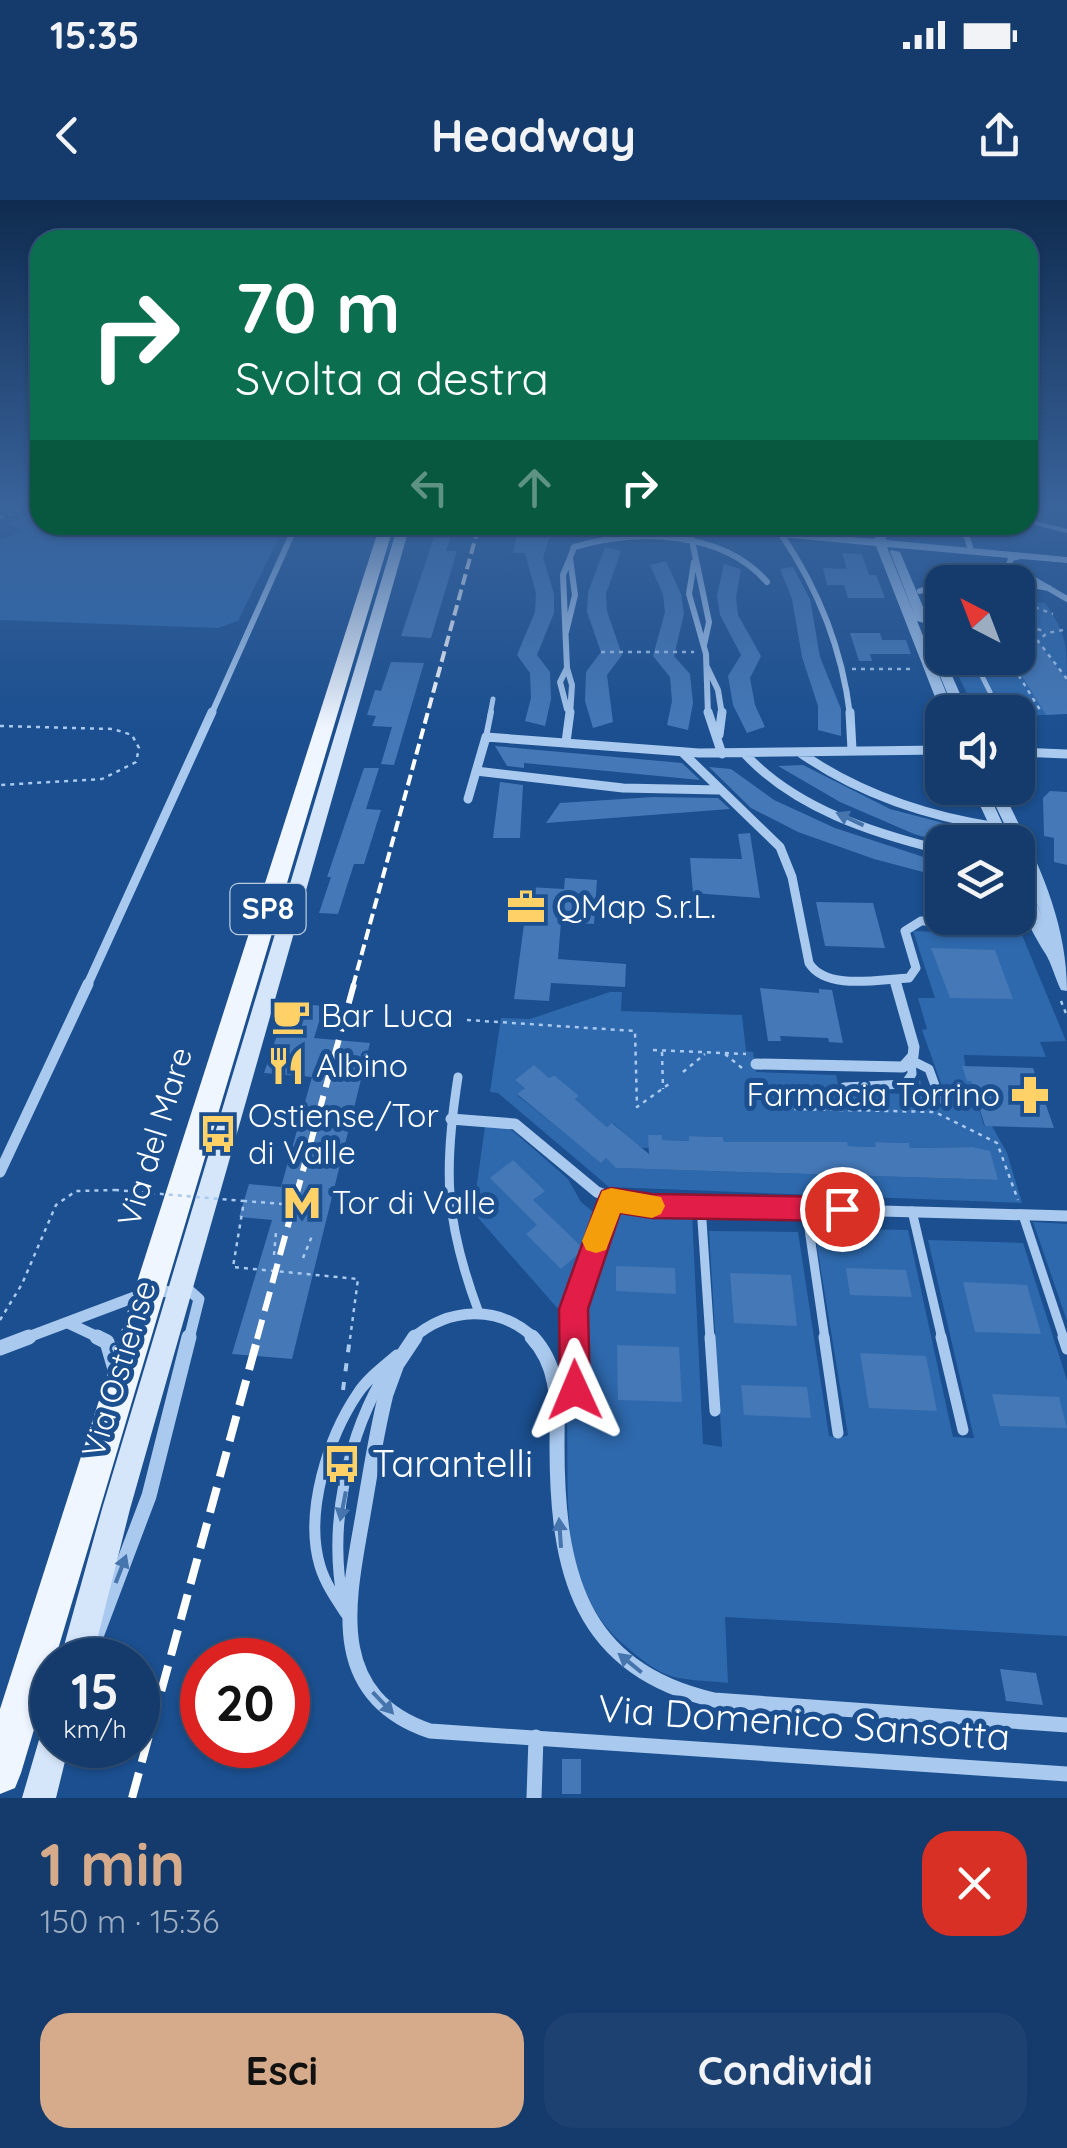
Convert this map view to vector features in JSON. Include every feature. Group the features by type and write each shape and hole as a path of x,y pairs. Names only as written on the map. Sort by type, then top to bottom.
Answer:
{"main road":[{"name":"Via del Mare","path":"0,1774 369,580"},
{"name":"Via Ostiense","path":"82,1638 388,580"},
{"path":"39,1798 47,1768"}],"street":[{"path":"0,1172 122,914 272,580"},
{"path":"566,742 567,709 574,696 566,632 573,616 576,580"},
{"path":"689,580 695,626 715,678 723,719 719,735"},
{"path":"698,580 709,624 705,649"},
{"path":"809,580 824,603 848,694 852,750"},
{"path":"893,580 940,695"},
{"path":"907,580 925,625"},
{"path":"1033,580 1067,599"},
{"path":"1035,585 1048,588"},
{"path":"920,590 925,589"},
{"path":"708,666 704,680 708,714 719,735 722,754"},
{"path":"468,798 486,736 722,754 925,750"},
{"path":"682,752 718,790 767,831 782,850 795,888 809,963 815,973 833,980 910,978 916,970 905,930 916,922 1036,920 1040,936 1054,952 1067,985"},
{"path":"799,752 838,778 892,801 971,825"},
{"path":"1035,753 1067,754"},
{"path":"745,754 769,777 842,816 894,838 925,846"},
{"path":"476,771 623,788 718,790"},
{"path":"1002,805 1048,909 1056,934 1054,952"},
{"path":"751,1063 892,1069 911,1060 914,1047 894,980"},
{"path":"451,1120 515,1124 611,1200 641,1205 1067,1216"},
{"path":"0,1348 148,1292 194,1292 200,1305 148,1496 95,1638"},
{"path":"400,1352 435,1322 479,1313"},
{"name":"Via Domenico Sansotta","path":"479,1313 522,1328 552,1364 557,1392 561,1552 572,1589 591,1624 636,1669 664,1686 703,1698 1067,1725"},
{"path":"68,1323 99,1336 112,1351 108,1420"},
{"name":"Via Domenico Sansotta","path":"400,1352 383,1396 347,1616 349,1645 358,1673 395,1715 426,1730 1067,1774"},
{"path":"534,1798 536,1737"}],"lane":[{"path":"982,675 990,692"},
{"path":"486,736 494,698"},
{"path":"844,1086 905,1084 912,1074 911,1060 929,1068 940,1099"},
{"path":"458,1077 445,1203 460,1266 479,1313"},
{"path":"575,1390 574,1309 611,1200"},
{"path":"702,1206 716,1412"},
{"path":"806,1208 838,1433"},
{"path":"912,1210 963,1430"},
{"path":"1022,1215 1067,1349"},
{"path":"347,1616 323,1574 317,1553 316,1528 324,1480 337,1432 349,1407 370,1378 400,1352"},
{"path":"347,1616 334,1568 340,1520 362,1414 372,1390 400,1352"}],"path":[{"path":"1035,610 1053,614"},
{"path":"1035,628 1047,633"},
{"path":"1063,630 1047,633 1038,641 1067,679"},
{"path":"601,652 705,649"},
{"path":"841,668 922,669"},
{"path":"1019,675 1042,713"},
{"path":"0,726 130,732 138,738 141,750 136,762 102,779 0,785"},
{"path":"467,1020 636,1031 636,1107 669,1084"},
{"path":"653,1050 723,1053 751,1063"},
{"path":"662,1051 663,1089"},
{"path":"683,1072 707,1052"},
{"path":"723,1053 751,1063"},
{"path":"766,1086 794,1109 935,1112 982,1135 997,1143 1004,1154 1022,1215"},
{"path":"0,1320 22,1284 56,1205 78,1189 283,1204"},
{"path":"244,1201 232,1268 358,1279 342,1393"},
{"path":"274,1255 276,1232"},
{"path":"303,1258 312,1236"}],"shaded area":[{"path":"0,580 258,580 238,621 218,628 0,620"},
{"path":"1035,602 1045,603 1064,641 1067,684 1037,641"},
{"path":"958,675 1024,675 1046,715 1035,715 1035,695 968,695"},
{"path":"913,931 925,931 925,935 1022,935 1066,1041 1040,1042 1046,1057 964,1055 967,1081 971,1081 984,1126 992,1126 1007,1153 1022,1203 609,1187 498,1093 490,1092 501,1018 530,1019 610,992 622,992 621,1011 742,1015 746,1051 753,1052 756,1072 836,1075 840,1092 907,1094 920,1080 929,1106 949,1106 922,1030 927,1029 918,998 935,998","holes":["534,1066 549,1078 554,1075 607,1127 613,1123 633,1141 630,1147 649,1148 662,1135 662,1140 689,1141 690,1136 723,1137 724,1142 846,1142 848,1146 876,1147 876,1142 909,1143 910,1148 971,1147 998,1180 617,1168 606,1158 601,1162 517,1095 525,1088"]},
{"path":"485,1126 513,1131 568,1179 581,1202 598,1216 570,1295 566,1318 473,1212"},
{"path":"615,1208 692,1213 703,1444 722,1447 709,1231 798,1232 829,1436 840,1438 848,1435 814,1228 908,1230 953,1437 974,1438 928,1240 1023,1243 1067,1380 1067,1636 725,1617 728,1683 668,1675 629,1649 604,1624 587,1596 576,1566 568,1501 566,1399 585,1397 580,1311"},
{"path":"1033,1222 1067,1224 1067,1321"}],"building":[{"path":"420,580 448,580 431,638 401,636"},
{"path":"532,580 550,580 554,613 537,655 550,672 551,699 545,726 525,721 531,698 530,673 517,655 535,612"},
{"path":"593,580 611,580 606,594 607,611 622,655 607,675 613,722 593,728 585,701 586,672 601,652 587,612"},
{"path":"657,580 674,580 684,614 674,656 690,674 693,703 688,730 667,725 672,701 670,677 653,656 665,612"},
{"path":"720,580 739,580 738,615 761,656 750,678 755,705 765,727 747,733 733,705 728,676 741,655 720,615 717,595"},
{"path":"784,580 800,580 810,599 820,657 841,709 841,736 818,730 818,706 802,657 792,599"},
{"path":"826,580 878,580 885,598 848,598 844,585 827,585"},
{"path":"850,633 880,633 882,640 906,640 911,654 870,654 872,661 859,661"},
{"path":"1037,641 1067,681 1067,714 1046,715 1022,676 1035,675"},
{"path":"391,662 424,663 394,765 381,764 392,727 372,726 376,716 367,715 375,690 381,691"},
{"path":"495,746 682,763 700,780 524,763 524,768 507,766"},
{"path":"803,765 890,809 951,825 925,825 925,837 914,834 840,802 778,766"},
{"path":"709,767 731,769 774,800 835,828 925,857 925,872 798,832 751,808"},
{"path":"364,768 379,768 366,809 381,810 364,864 354,864 338,914 319,913 331,877 327,877"},
{"path":"500,782 523,785 520,838 493,838"},
{"path":"1050,791 1067,792 1067,865 1054,862 1054,838 1044,836 1043,798"},
{"path":"653,797 718,798 730,809 546,823 560,803"},
{"path":"750,833 760,898 693,893 690,858 742,859 738,834"},
{"path":"565,878 597,880 594,924 561,922 558,959 626,964 625,987 551,983 549,1001 514,999 529,887 564,889"},
{"path":"816,902 873,903 885,948 825,946"},
{"path":"931,948 995,950 1013,999 950,998"},
{"path":"760,988 819,993 819,989 832,990 843,1043 829,1042 828,1038 780,1036 781,1041 768,1041"},
{"path":"288,1003 324,1006 314,1038 370,1043 292,1359 232,1354 272,1220 239,1217 249,1184 281,1187 312,1077 264,1073"},
{"path":"534,1065 549,1078 554,1075 579,1096 575,1099 607,1127 612,1123 649,1154 648,1135 689,1141 689,1136 723,1137 724,1142 847,1142 848,1146 876,1147 875,1142 909,1143 910,1148 972,1147 990,1151 998,1180 616,1168 606,1158 601,1163 517,1094 525,1088 515,1080"},
{"path":"962,1066 1033,1068 1054,1128 985,1126 971,1081 967,1081"},
{"path":"513,1160 545,1191 533,1200 584,1249 561,1269 526,1234 537,1225 490,1178"},
{"path":"616,1266 675,1268 676,1294 616,1291"},
{"path":"846,1268 906,1270 912,1297 850,1295"},
{"path":"730,1273 791,1275 797,1326 734,1323"},
{"path":"963,1282 1027,1285 1041,1334 975,1332"},
{"path":"617,1345 679,1347 682,1402 618,1400"},
{"path":"860,1353 926,1356 937,1411 869,1408"},
{"path":"741,1385 807,1387 811,1418 744,1415"},
{"path":"992,1394 1059,1397 1067,1428 1000,1426"},
{"path":"1000,1669 1036,1673 1043,1705 1006,1701"},
{"path":"562,1759 581,1759 581,1794 562,1794"}],"railway":[{"path":"353,986 464,580"},
{"path":"257,1339 354,984"},
{"path":"132,1798 258,1337"}],"slow traffic":[{"path":"596,1241 611,1200 652,1206"}],"place":[{"name":"QMap S.r.L.","path":"526,907"},
{"name":"Bar Luca","path":"291,1016"},
{"name":"Albino","path":"286,1066"},
{"name":"Farmacia Torrino","path":"1030,1095"},
{"name":"Ostiense/Tor di Valle","path":"218,1134"},
{"name":"Tor di Valle","path":"302,1203"},
{"name":"Tarantelli","path":"342,1464"}],"route":[{"path":"575,1390 574,1309 611,1200 652,1206 842,1209"}]}
